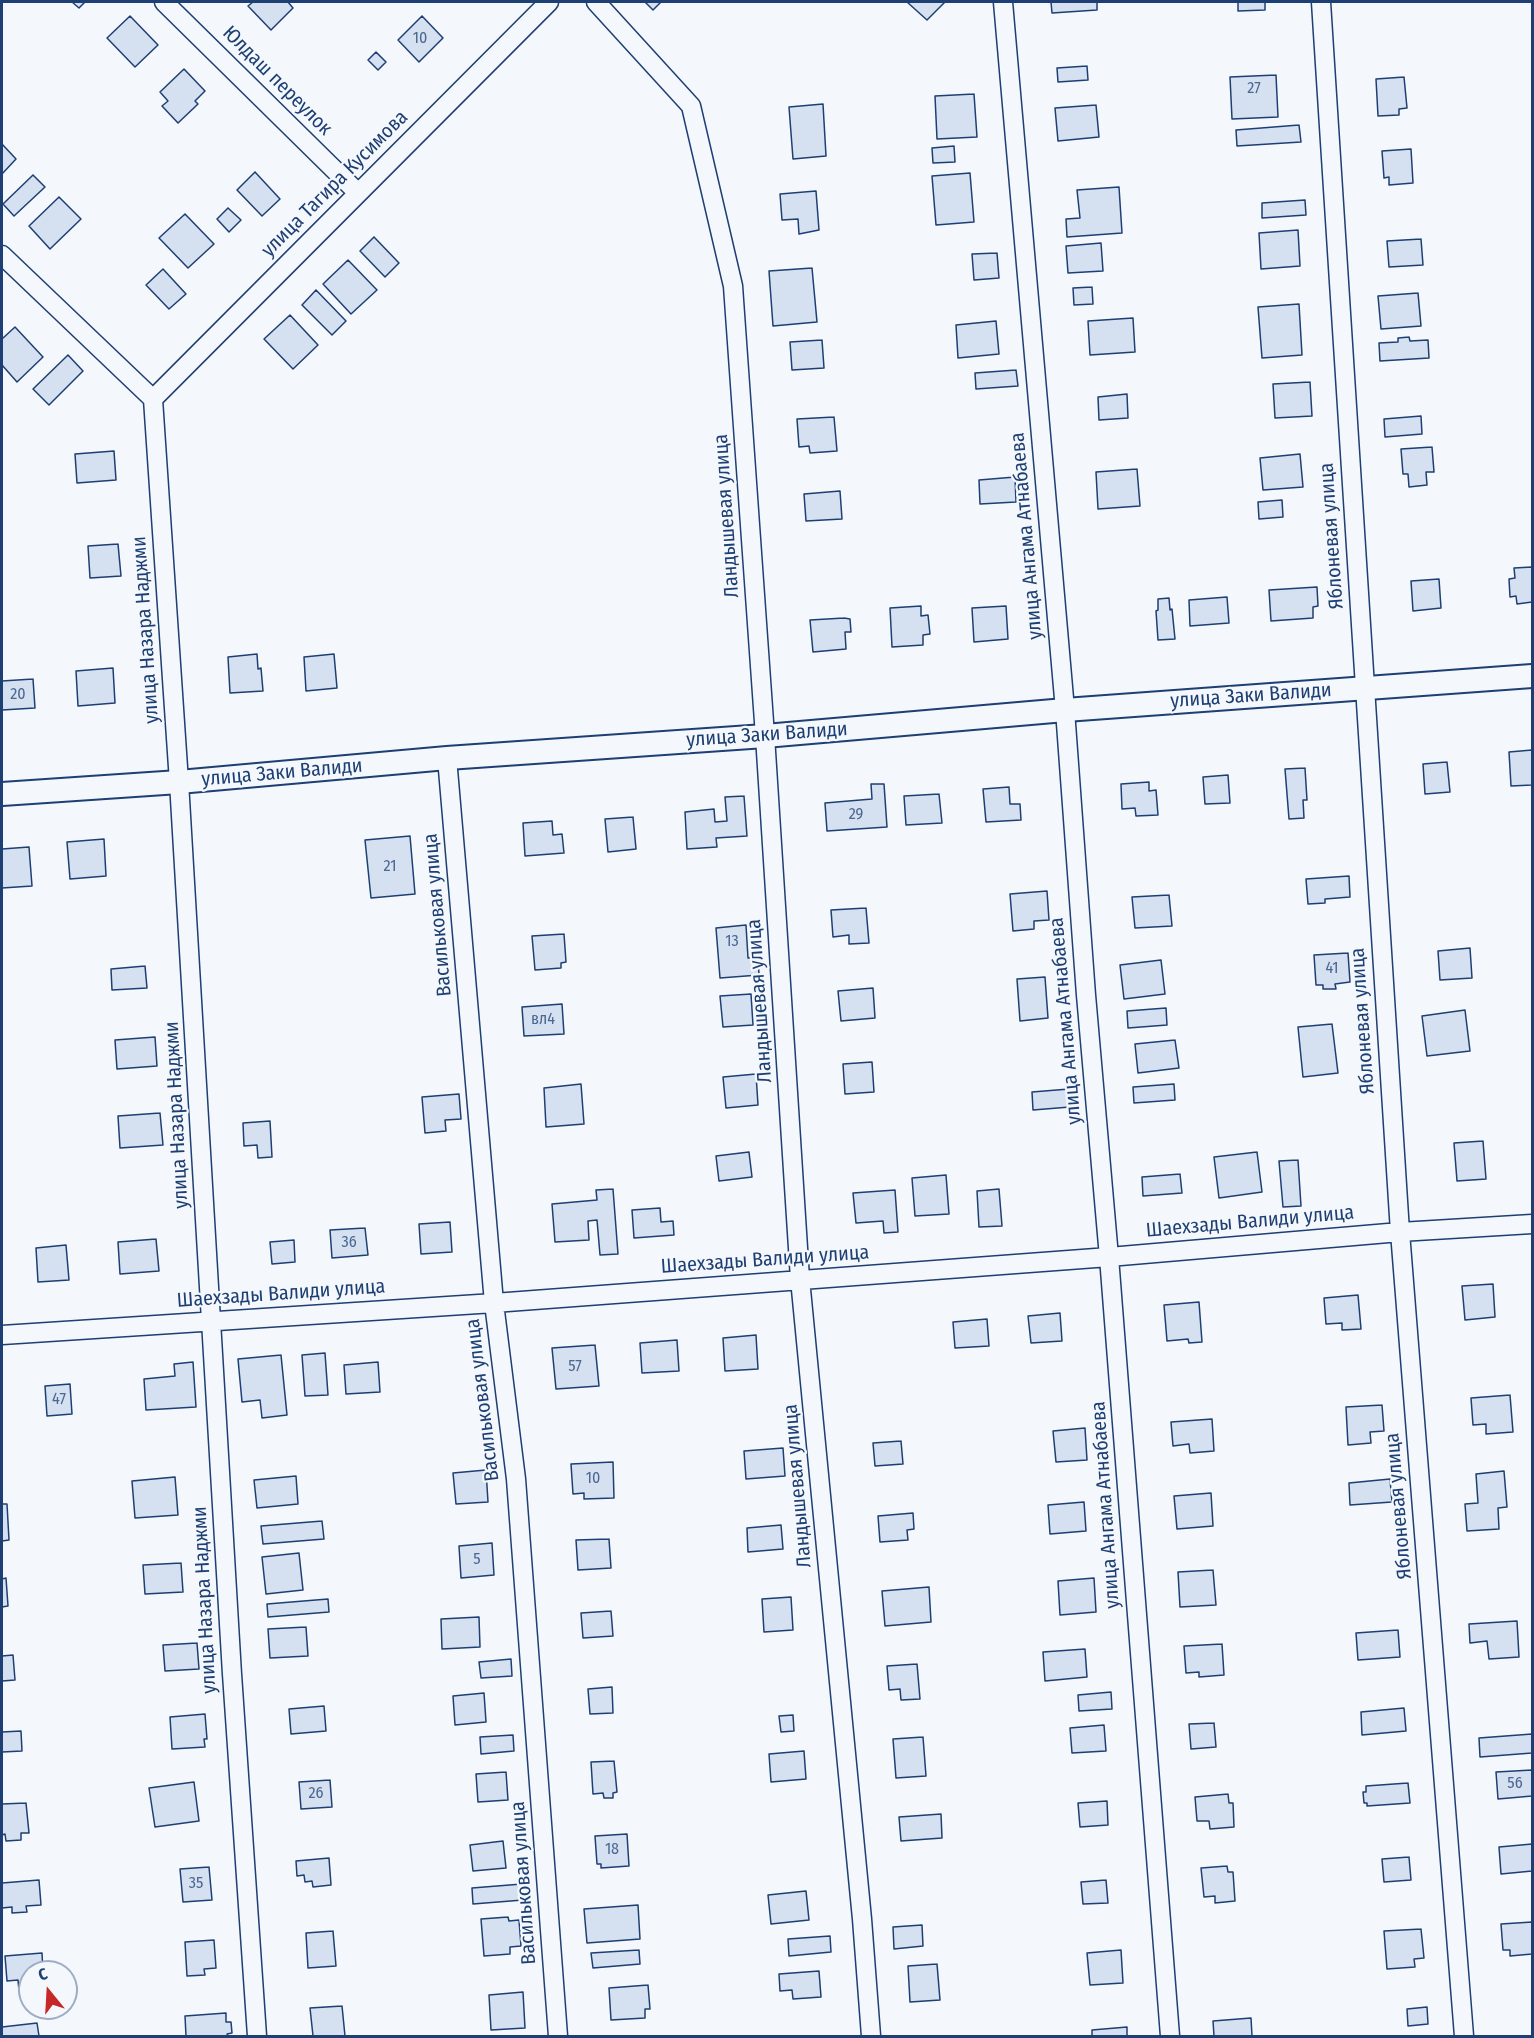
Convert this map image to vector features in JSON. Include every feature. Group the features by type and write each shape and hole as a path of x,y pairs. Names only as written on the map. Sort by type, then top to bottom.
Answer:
{"street":[{"name":"Юлдаш переулок","path":"164,2 358,193"},
{"name":"улица Тагира Кусимова","path":"153,399 549,2"},
{"name":"Ландышевая улица","path":"596,2 692,106 733,286 800,1279 861,1907 871,2037"},
{"name":"улица Ангама Атнабаева","path":"1003,2 1065,710 1170,2037"},
{"name":"Яблоневая улица","path":"1321,2 1400,1232 1464,2037"},
{"path":"2,255 153,399"},
{"name":"улица Назара Наджми","path":"153,399 212,1321 231,1674 257,2037"},
{"name":"улица Заки Валиди","path":"2,794 179,782 447,758 765,736 1065,710 1533,676"},
{"name":"Васильковая улица","path":"447,758 494,1303 516,1479 558,2037"},
{"name":"Шаехзады Валиди улица","path":"2,1335 494,1303 1109,1257 1400,1232 1533,1224"}],"building":[{"path":"72,2 85,2 79,8"},
{"path":"253,2 288,2 293,8 271,30 248,6"},
{"path":"645,2 661,2 653,10"},
{"path":"907,2 945,2 927,20"},
{"path":"1051,2 1097,2 1097,10 1052,13"},
{"path":"1238,2 1265,2 1265,10 1238,11"},
{"path":"130,16 158,45 135,67 107,38"},
{"path":"422,16 443,38 419,62 398,40"},
{"path":"376,52 386,62 378,70 368,60"},
{"path":"1087,66 1088,80 1058,82 1057,68"},
{"path":"184,69 205,91 195,101 198,104 178,123 162,106 168,101 160,92"},
{"path":"1276,75 1278,117 1232,119 1230,77"},
{"path":"1404,77 1407,108 1399,109 1399,115 1378,116 1376,79"},
{"path":"974,94 977,137 937,139 935,96"},
{"path":"823,104 826,156 793,159 789,107"},
{"path":"1096,105 1099,137 1058,141 1055,108"},
{"path":"1299,125 1301,142 1237,146 1236,130"},
{"path":"2,144 16,159 2,174"},
{"path":"954,146 955,162 933,163 932,148"},
{"path":"1411,149 1413,183 1389,185 1389,177 1384,178 1382,151"},
{"path":"255,172 280,199 262,216 237,190"},
{"path":"970,173 974,222 936,225 932,176"},
{"path":"33,175 45,187 14,216 3,204"},
{"path":"1119,187 1122,233 1067,237 1066,219 1080,218 1077,190"},
{"path":"816,191 819,230 799,234 798,219 782,220 780,194"},
{"path":"59,197 81,219 50,249 29,226"},
{"path":"1305,200 1306,215 1262,218 1262,203"},
{"path":"228,208 241,220 229,232 217,219"},
{"path":"185,214 214,244 188,268 159,238"},
{"path":"1298,230 1300,266 1261,269 1259,233"},
{"path":"374,237 399,263 385,277 360,251"},
{"path":"1421,239 1423,265 1389,267 1387,241"},
{"path":"1101,243 1103,271 1068,273 1066,246"},
{"path":"997,253 999,278 974,280 972,254"},
{"path":"348,260 377,290 351,314 323,284"},
{"path":"812,268 817,322 773,326 769,271"},
{"path":"163,269 186,294 169,309 146,285"},
{"path":"1092,287 1093,304 1074,305 1073,288"},
{"path":"316,290 346,321 332,335 302,305"},
{"path":"1418,293 1421,326 1381,329 1378,296"},
{"path":"1299,304 1302,355 1262,358 1258,307"},
{"path":"290,315 318,345 293,369 264,339"},
{"path":"1133,318 1135,352 1090,355 1088,321"},
{"path":"996,321 999,354 958,358 956,325"},
{"path":"15,327 43,357 17,382 2,365 2,339"},
{"path":"1409,337 1410,341 1428,340 1429,358 1380,361 1379,343 1398,342 1398,338"},
{"path":"822,340 824,368 792,370 790,342"},
{"path":"68,355 83,371 49,405 33,389"},
{"path":"1016,370 1018,386 976,389 975,373"},
{"path":"1310,382 1312,416 1275,418 1273,384"},
{"path":"1127,394 1128,418 1099,420 1098,397"},
{"path":"1421,416 1422,434 1385,437 1384,419"},
{"path":"834,417 837,451 810,453 809,446 799,447 797,419"},
{"path":"1432,447 1434,472 1426,472 1427,485 1409,487 1408,474 1403,474 1401,449"},
{"path":"114,451 116,480 77,483 75,454"},
{"path":"1300,454 1303,487 1263,490 1260,458"},
{"path":"1137,469 1140,506 1098,509 1096,472"},
{"path":"1015,477 1016,502 980,504 979,480"},
{"path":"840,491 842,519 806,521 804,494"},
{"path":"1282,500 1283,517 1259,519 1258,502"},
{"path":"118,544 121,576 90,578 88,546"},
{"path":"1532,567 1532,602 1517,604 1516,596 1510,597 1509,579 1515,578 1514,568"},
{"path":"1439,579 1441,608 1413,611 1411,581"},
{"path":"1317,587 1318,606 1313,607 1313,618 1271,621 1269,590"},
{"path":"1227,597 1229,623 1190,626 1189,600"},
{"path":"1169,598 1175,639 1158,640 1156,611 1158,610 1158,599"},
{"path":"921,606 921,616 928,615 930,634 923,635 923,645 892,647 890,608"},
{"path":"1006,606 1008,639 974,642 972,608"},
{"path":"850,619 851,632 845,632 846,649 813,652 810,620"},
{"path":"257,654 263,691 230,693 228,657"},
{"path":"334,654 337,688 306,691 304,657"},
{"path":"113,668 115,703 78,706 76,671"},
{"path":"33,679 35,708 2,710 2,681"},
{"path":"1532,750 1532,785 1511,786 1509,752"},
{"path":"1447,762 1450,792 1425,794 1423,764"},
{"path":"1305,768 1307,800 1303,800 1304,818 1289,819 1285,769"},
{"path":"1228,775 1230,803 1205,804 1203,777"},
{"path":"1149,782 1149,791 1156,790 1158,815 1136,816 1135,808 1122,809 1121,784"},
{"path":"871,784 884,784 887,827 827,831 825,803 872,799"},
{"path":"1009,787 1010,804 1020,804 1021,820 986,822 983,789"},
{"path":"939,794 942,823 906,825 904,796"},
{"path":"744,796 747,836 716,838 717,847 687,849 685,812 714,809 715,822 727,821 725,797"},
{"path":"633,817 636,849 608,852 605,819"},
{"path":"552,821 553,835 562,834 564,853 525,856 523,823"},
{"path":"410,836 415,894 371,898 365,840"},
{"path":"104,839 106,876 70,879 67,842"},
{"path":"29,847 32,886 2,888 2,849"},
{"path":"1349,876 1350,897 1325,899 1325,903 1308,904 1306,879"},
{"path":"1047,891 1049,920 1034,921 1034,929 1013,931 1010,894"},
{"path":"1169,895 1172,926 1135,928 1132,897"},
{"path":"866,908 869,943 849,944 849,935 833,937 831,910"},
{"path":"746,925 748,958 758,957 759,975 720,978 716,928"},
{"path":"564,934 566,962 561,963 561,968 535,970 532,936"},
{"path":"1470,948 1472,978 1440,980 1438,951"},
{"path":"1348,953 1350,982 1335,984 1336,989 1323,989 1323,985 1316,985 1314,955"},
{"path":"1161,960 1165,994 1124,999 1120,965"},
{"path":"145,966 147,988 112,990 111,969"},
{"path":"1045,977 1048,1018 1020,1021 1017,979"},
{"path":"873,988 875,1018 841,1021 838,991"},
{"path":"751,994 753,1025 723,1027 720,996"},
{"path":"562,1004 564,1034 524,1036 522,1007"},
{"path":"1166,1008 1167,1025 1128,1028 1127,1011"},
{"path":"1465,1010 1470,1051 1427,1056 1422,1016"},
{"path":"1332,1024 1338,1073 1303,1077 1298,1027"},
{"path":"155,1037 157,1066 117,1069 115,1040"},
{"path":"1175,1040 1179,1068 1138,1073 1135,1044"},
{"path":"872,1062 874,1092 845,1094 843,1064"},
{"path":"756,1074 758,1105 726,1108 723,1077"},
{"path":"581,1084 584,1124 546,1127 544,1088"},
{"path":"1174,1084 1175,1100 1134,1103 1133,1087"},
{"path":"1069,1089 1070,1107 1033,1110 1032,1092"},
{"path":"459,1094 461,1119 445,1120 446,1131 425,1133 422,1097"},
{"path":"160,1113 163,1145 120,1148 118,1116"},
{"path":"270,1121 272,1157 258,1158 257,1145 244,1146 243,1123"},
{"path":"1483,1141 1486,1179 1457,1181 1454,1143"},
{"path":"749,1152 752,1177 719,1181 716,1156"},
{"path":"1257,1152 1262,1192 1219,1198 1214,1157"},
{"path":"1298,1160 1301,1206 1283,1207 1279,1161"},
{"path":"1180,1174 1182,1193 1143,1196 1142,1177"},
{"path":"946,1175 949,1214 915,1216 912,1178"},
{"path":"613,1189 618,1254 600,1255 597,1220 588,1221 589,1240 555,1242 552,1204 597,1200 596,1190"},
{"path":"999,1189 1002,1226 979,1227 977,1191"},
{"path":"895,1190 898,1232 884,1233 883,1221 856,1223 853,1193"},
{"path":"660,1208 661,1222 673,1221 674,1235 634,1238 632,1210"},
{"path":"450,1222 452,1252 421,1254 419,1224"},
{"path":"365,1228 368,1255 332,1258 330,1230"},
{"path":"156,1239 159,1271 120,1274 118,1242"},
{"path":"294,1240 295,1262 272,1264 270,1242"},
{"path":"66,1245 69,1280 38,1282 36,1248"},
{"path":"1493,1284 1495,1317 1465,1320 1462,1286"},
{"path":"1358,1295 1361,1329 1342,1330 1342,1323 1326,1324 1324,1298"},
{"path":"1199,1302 1202,1342 1189,1343 1188,1339 1167,1341 1164,1305"},
{"path":"1060,1313 1062,1341 1031,1343 1028,1316"},
{"path":"987,1319 989,1346 955,1348 953,1322"},
{"path":"756,1335 758,1369 725,1371 723,1338"},
{"path":"677,1340 679,1371 642,1373 640,1343"},
{"path":"595,1345 599,1386 556,1389 552,1348"},
{"path":"325,1353 328,1395 305,1396 302,1355"},
{"path":"281,1355 287,1415 262,1418 260,1400 242,1402 238,1359"},
{"path":"193,1362 196,1407 146,1410 144,1379 175,1376 174,1364"},
{"path":"378,1362 380,1392 346,1394 344,1365"},
{"path":"70,1384 72,1414 47,1416 45,1386"},
{"path":"1510,1395 1513,1432 1486,1434 1486,1424 1473,1425 1471,1398"},
{"path":"1382,1405 1384,1431 1370,1432 1371,1443 1348,1445 1346,1407"},
{"path":"1212,1419 1214,1451 1190,1453 1189,1444 1173,1446 1171,1422"},
{"path":"1085,1428 1087,1460 1056,1462 1053,1431"},
{"path":"901,1441 903,1464 875,1466 873,1443"},
{"path":"783,1448 785,1476 746,1479 744,1451"},
{"path":"613,1462 614,1498 584,1499 584,1493 573,1494 571,1464"},
{"path":"486,1470 488,1502 456,1504 453,1473"},
{"path":"1504,1471 1507,1507 1498,1508 1499,1529 1467,1531 1465,1504 1478,1503 1476,1474"},
{"path":"296,1476 298,1504 257,1508 254,1480"},
{"path":"175,1477 178,1515 135,1518 132,1481"},
{"path":"1390,1479 1392,1502 1350,1505 1349,1483"},
{"path":"1211,1493 1213,1526 1177,1529 1174,1496"},
{"path":"1084,1502 1086,1531 1050,1534 1048,1505"},
{"path":"2,1504 7,1504 9,1540 2,1541"},
{"path":"913,1513 914,1529 907,1530 908,1540 880,1542 878,1516"},
{"path":"322,1521 324,1539 263,1544 261,1526"},
{"path":"781,1525 783,1549 748,1552 747,1528"},
{"path":"609,1539 611,1568 578,1570 576,1540"},
{"path":"492,1543 494,1575 461,1578 459,1546"},
{"path":"299,1553 303,1590 266,1594 262,1557"},
{"path":"181,1563 183,1592 145,1594 143,1565"},
{"path":"1213,1570 1216,1605 1180,1607 1178,1572"},
{"path":"6,1578 8,1606 2,1607 2,1579"},
{"path":"1094,1578 1096,1612 1060,1615 1058,1581"},
{"path":"929,1587 931,1622 885,1626 882,1591"},
{"path":"791,1597 793,1630 764,1632 762,1599"},
{"path":"328,1599 329,1612 268,1617 267,1604"},
{"path":"611,1611 613,1636 583,1638 581,1613"},
{"path":"479,1617 480,1647 442,1649 441,1619"},
{"path":"1517,1621 1519,1657 1489,1659 1487,1641 1470,1643 1469,1624"},
{"path":"306,1627 308,1656 270,1658 268,1629"},
{"path":"1398,1630 1400,1657 1358,1660 1356,1633"},
{"path":"197,1643 199,1669 165,1671 163,1645"},
{"path":"1222,1644 1224,1675 1199,1677 1199,1672 1186,1673 1184,1646"},
{"path":"1085,1649 1087,1677 1045,1681 1043,1652"},
{"path":"13,1655 15,1680 2,1681 2,1656"},
{"path":"511,1659 512,1676 481,1678 479,1662"},
{"path":"917,1664 920,1699 901,1700 900,1689 889,1690 887,1666"},
{"path":"612,1687 613,1713 590,1714 588,1689"},
{"path":"1111,1692 1112,1709 1079,1711 1078,1695"},
{"path":"484,1693 486,1722 455,1725 453,1696"},
{"path":"324,1706 326,1731 291,1734 289,1709"},
{"path":"1404,1708 1406,1731 1362,1735 1361,1712"},
{"path":"205,1714 207,1739 204,1739 205,1747 172,1749 170,1717"},
{"path":"793,1715 794,1731 781,1732 779,1716"},
{"path":"1214,1723 1216,1747 1191,1749 1189,1724"},
{"path":"1104,1725 1106,1751 1072,1753 1070,1728"},
{"path":"21,1731 22,1751 2,1752 2,1732"},
{"path":"1532,1734 1532,1753 1480,1757 1479,1738"},
{"path":"513,1735 514,1751 481,1754 480,1737"},
{"path":"923,1737 926,1776 896,1778 893,1739"},
{"path":"804,1751 806,1779 771,1782 769,1754"},
{"path":"614,1761 617,1792 613,1793 613,1798 604,1798 603,1793 593,1794 591,1762"},
{"path":"1532,1770 1532,1796 1498,1799 1496,1772"},
{"path":"506,1772 508,1800 478,1802 476,1774"},
{"path":"330,1780 332,1807 301,1809 299,1782"},
{"path":"194,1782 199,1821 155,1827 149,1788"},
{"path":"1408,1783 1410,1803 1367,1806 1367,1803 1364,1803 1363,1792 1366,1792 1366,1786"},
{"path":"1228,1794 1229,1803 1233,1803 1234,1827 1210,1829 1209,1821 1197,1821 1195,1797"},
{"path":"1107,1801 1108,1825 1080,1827 1078,1803"},
{"path":"26,1803 29,1833 21,1833 21,1840 6,1841 5,1834 2,1835 2,1804"},
{"path":"941,1814 942,1838 901,1841 899,1817"},
{"path":"627,1834 629,1866 601,1868 601,1864 597,1864 595,1836"},
{"path":"503,1841 506,1868 473,1871 470,1845"},
{"path":"1532,1844 1532,1871 1501,1874 1499,1847"},
{"path":"1409,1857 1411,1880 1384,1882 1382,1859"},
{"path":"329,1858 331,1885 313,1887 312,1881 305,1882 304,1875 297,1876 296,1861"},
{"path":"1227,1866 1228,1872 1233,1872 1235,1901 1215,1903 1215,1896 1204,1897 1201,1868"},
{"path":"209,1867 212,1900 183,1902 180,1869"},
{"path":"39,1880 41,1905 26,1906 27,1912 12,1913 12,1907 2,1908 2,1883"},
{"path":"1106,1880 1108,1903 1083,1904 1081,1882"},
{"path":"522,1884 523,1900 473,1904 472,1888"},
{"path":"806,1891 809,1920 771,1924 768,1895"},
{"path":"638,1905 640,1939 587,1943 584,1909"},
{"path":"508,1917 509,1921 519,1920 521,1946 510,1947 510,1954 484,1956 481,1919"},
{"path":"1532,1922 1532,1954 1510,1956 1510,1950 1503,1950 1501,1924"},
{"path":"922,1925 923,1946 894,1949 893,1927"},
{"path":"1421,1929 1424,1958 1414,1959 1415,1967 1387,1969 1384,1931"},
{"path":"333,1931 336,1966 308,1968 306,1933"},
{"path":"830,1936 831,1952 789,1956 788,1939"},
{"path":"214,1940 216,1968 204,1969 205,1975 187,1976 185,1942"},
{"path":"639,1950 640,1964 593,1968 591,1953"},
{"path":"1121,1950 1123,1983 1090,1985 1087,1953"},
{"path":"42,1953 42,1960 18,1960 18,1980 7,1981 5,1956"},
{"path":"937,1964 940,2000 910,2002 908,1966"},
{"path":"819,1971 821,1997 793,1999 792,1990 780,1991 779,1974"},
{"path":"648,1985 650,2009 645,2009 645,2018 611,2020 609,1988"},
{"path":"523,1992 525,2028 491,2030 489,1995"},
{"path":"342,2006 345,2036 313,2036 310,2008"},
{"path":"1427,2007 1428,2024 1408,2026 1407,2009"},
{"path":"226,2013 226,2022 231,2022 232,2033 227,2034 228,2036 186,2036 185,2016"},
{"path":"1251,2018 1252,2036 1214,2036 1213,2021"},
{"path":"37,2023 39,2036 2,2036 2,2027"},
{"path":"1127,2027 1127,2036 1092,2036 1092,2030"}]}
